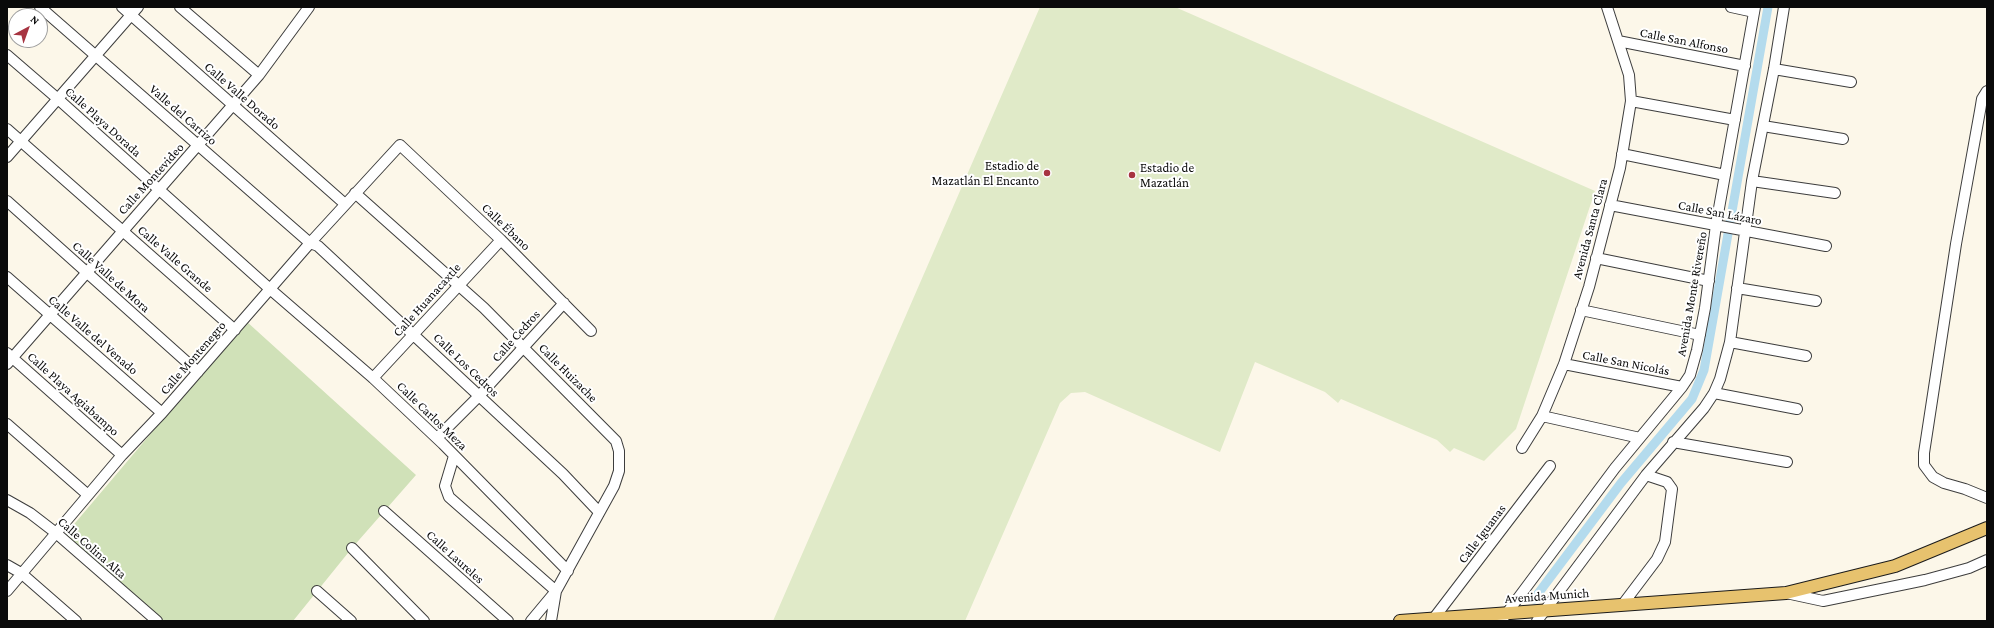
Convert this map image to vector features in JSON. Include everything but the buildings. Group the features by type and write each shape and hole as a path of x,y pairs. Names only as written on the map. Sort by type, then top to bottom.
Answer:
{"main road":[{"name":"Avenida Munich","path":"1400,621 1434,618 1504,617 1545,610 1697,599 1748,597 1786,593 1895,566 1986,529"}],"street":[{"name":"Valle del Carrizo","path":"40,7 310,243"},
{"name":"Calle Valle Dorado","path":"122,7 345,204"},
{"path":"7,157 138,7"},
{"path":"180,7 259,75"},
{"name":"Calle Montevideo","path":"9,358 50,314 259,75 309,7"},
{"name":"Avenida Santa Clara","path":"1522,448 1542,416 1564,364 1596,258 1622,154 1631,101 1629,75 1607,7"},
{"path":"1731,7 1755,9"},
{"path":"1537,621 1646,475 1704,408 1714,393 1724,367 1730,342 1752,181 1774,70 1784,7"},
{"name":"Avenida Monte Rivereño","path":"1504,617 1615,468 1682,387 1690,375 1700,335 1710,281 1725,175 1755,9"},
{"name":"Calle San Alfonso","path":"1618,41 1745,66"},
{"name":"Calle Playa Dorada","path":"7,55 160,189 270,289"},
{"path":"1774,70 1851,82"},
{"path":"1987,91 1982,100 1963,205 1924,453 1924,465 1933,477 1944,483 1965,489 1987,498"},
{"path":"1631,101 1735,120"},
{"path":"1763,126 1843,139"},
{"name":"Calle Valle Grande","path":"7,129 235,330"},
{"name":"Calle Montenegro","path":"7,590 122,455 162,413 310,243 400,145"},
{"name":"Calle Ébano","path":"400,145 501,240 591,331"},
{"path":"1622,154 1725,175"},
{"path":"1752,181 1835,193"},
{"name":"Calle Huizache","path":"355,194 458,285 524,348 616,441 619,451 619,471 614,486 556,591 551,621"},
{"name":"Calle Valle de Mora","path":"7,201 198,372"},
{"name":"Calle San Lázaro","path":"1610,205 1826,246"},
{"name":"Calle Huanacaxtle","path":"373,378 501,240"},
{"name":"Calle Los Cedros","path":"310,243 318,246 414,334 563,474 599,512"},
{"path":"1596,258 1710,281"},
{"name":"Calle Valle del Venado","path":"7,277 162,413"},
{"path":"1737,288 1816,300"},
{"name":"Calle Carlos Meza","path":"270,289 373,378 437,438 568,571"},
{"name":"Calle Cedros","path":"437,438 479,396 564,303"},
{"path":"1581,310 1700,335"},
{"path":"1730,342 1806,356"},
{"name":"Calle Playa Agiabampo","path":"9,358 122,455"},
{"name":"Calle San Nicolás","path":"1564,364 1682,387"},
{"path":"1714,393 1797,409"},
{"path":"1542,416 1640,438"},
{"path":"7,424 88,495"},
{"path":"1673,442 1788,462"},
{"path":"454,456 445,486 449,497 556,591 531,621"},
{"name":"Calle Iguanas","path":"1434,618 1550,466"},
{"path":"1623,604 1657,559 1665,542 1672,489 1667,482 1646,475"},
{"name":"Calle Colina Alta","path":"7,500 30,513 56,533 156,621"},
{"name":"Calle Laureles","path":"384,512 508,621"},
{"path":"352,548 424,621"},
{"path":"1786,593 1823,601 1925,580 1969,568 1987,560"},
{"path":"7,565 21,573 76,621"},
{"path":"317,591 351,621"}],"green space":[{"path":"1040,7 1175,7 1595,191 1516,429 1484,461 1454,448 1450,452 1437,440 1341,399 1338,403 1325,392 1255,362 1220,452 1085,392 1071,393 1060,403 965,621 773,621"},
{"path":"246,321 416,475 352,548 293,621 163,621 65,535"}],"waterway":[{"path":"1534,599 1621,483 1692,399 1704,370 1768,7"}],"place":[{"name":"Estadio de Mazatlán El Encanto","path":"1047,173"},
{"name":"Estadio de Mazatlán","path":"1132,175"}]}
